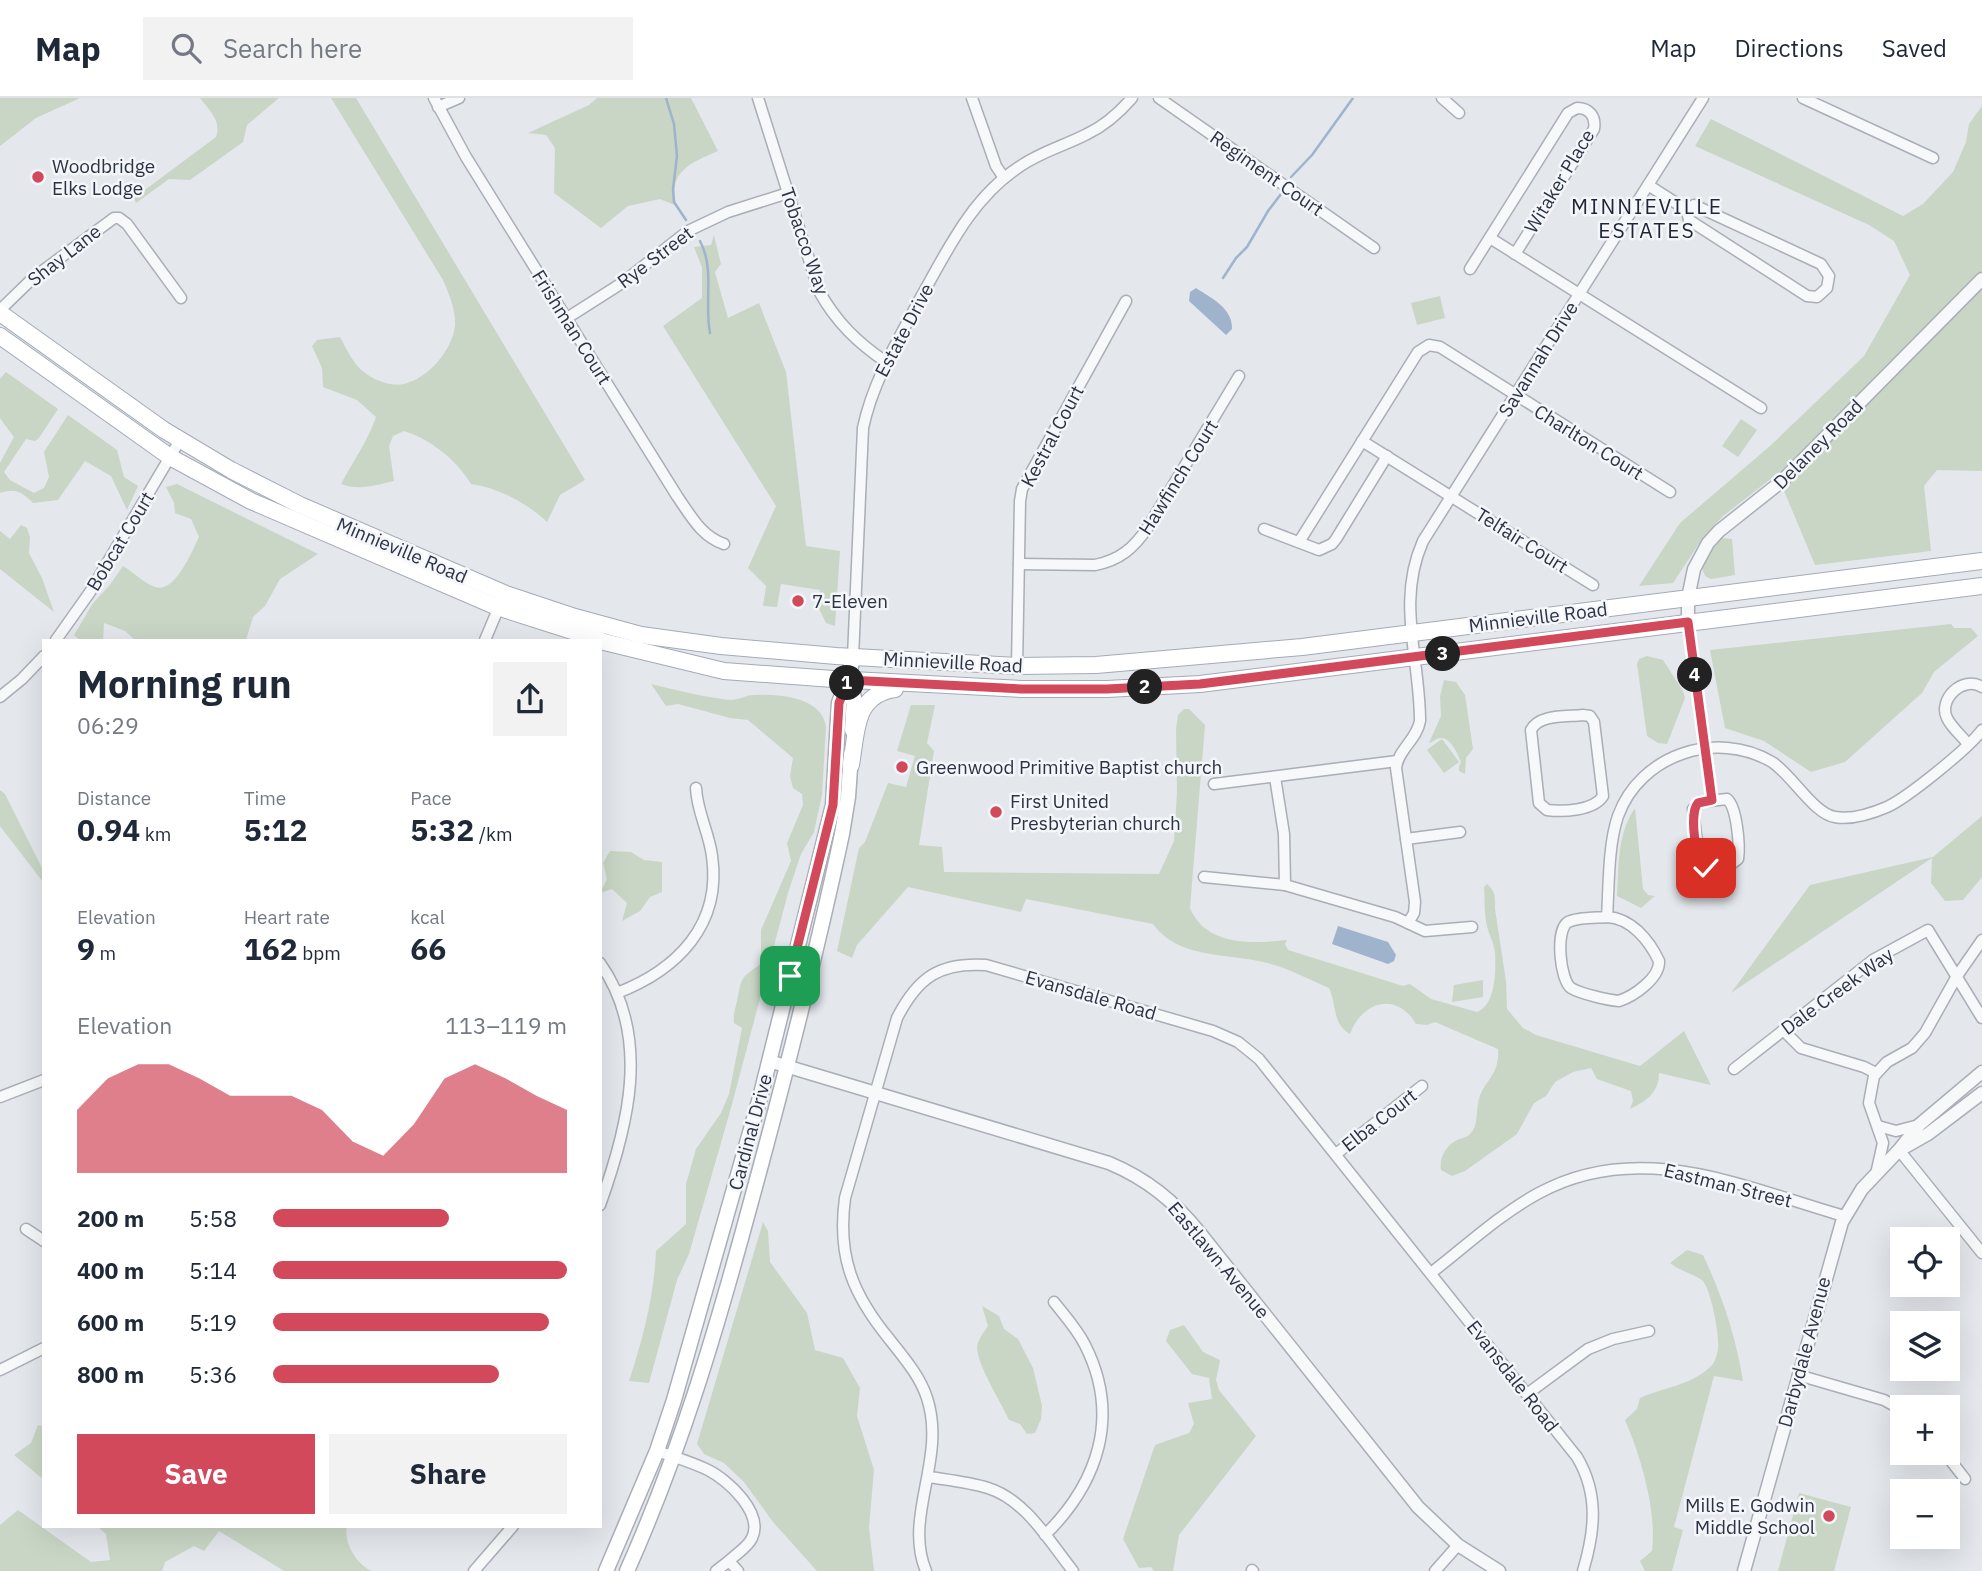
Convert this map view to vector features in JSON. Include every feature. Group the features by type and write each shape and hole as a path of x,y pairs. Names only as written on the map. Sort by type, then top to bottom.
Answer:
{"main road":[{"name":"Minnieville Road","path":"0,312 180,440 231,470 502,601 641,635 721,646 1017,666 1161,661 1302,647 1982,561"},
{"name":"Minnieville Road","path":"0,336 170,457 284,517 597,639"},
{"name":"Minnieville Road","path":"602,640 724,671 922,685 1046,689 1188,685 1982,586"},
{"name":"Cardinal Drive","path":"606,1571 657,1451 695,1331 769,1061 833,805 839,703 853,657"},
{"name":"Cardinal Drive","path":"628,1571 674,1457 716,1329 787,1067 839,846 851,765 854,696 848,680"},
{"path":"851,765 859,718 869,699 881,691 922,685"}],"street":[{"path":"436,102 459,98"},
{"name":"Tobacco Way","path":"758,98 812,274 828,307 851,336 886,362"},
{"path":"972,98 996,166 1004,178"},
{"name":"Estate Drive","path":"853,657 863,428 868,405 886,362 957,233 983,198 1004,178 1037,156 1089,133 1108,121 1132,98"},
{"name":"Regiment Court","path":"1159,98 1374,248"},
{"path":"1441,98 1459,113"},
{"name":"Savannah Drive","path":"1397,761 1419,725 1409,587 1413,565 1423,541 1703,98"},
{"path":"1803,98 1933,158"},
{"name":"Frishman Court","path":"436,102 466,157 692,518 708,536 724,544"},
{"name":"Witaker Place","path":"1470,269 1568,113 1577,108 1587,110 1594,117 1594,129 1515,254"},
{"path":"1648,185 1688,210"},
{"name":"Rye Street","path":"567,318 622,283 688,231 728,212 788,193"},
{"path":"1694,205 1698,206 1821,264 1829,276 1827,288 1817,296 1807,296 1689,220 1688,210 1694,205"},
{"name":"Shay Lane","path":"0,312 33,278 114,218 127,224 181,298"},
{"name":"Witaker Place","path":"1490,238 1761,408"},
{"name":"Delaney Road","path":"1688,622 1688,598 1694,569 1708,543 1728,523 1782,481 1982,279"},
{"name":"Kestral Court","path":"1017,666 1020,501 1027,477 1126,301"},
{"name":"Charlton Court","path":"1299,542 1418,352 1429,345 1440,347 1670,492"},
{"name":"Hawfinch Court","path":"1019,564 1095,565 1107,563 1125,554 1148,527 1239,376"},
{"name":"Bobcat Court","path":"57,639 90,592 180,440"},
{"path":"1362,441 1451,496"},
{"path":"1264,529 1320,550 1332,544 1387,456"},
{"name":"Telfair Court","path":"1451,496 1593,585"},
{"path":"485,639 502,601"},
{"path":"1688,622 1712,800"},
{"path":"0,697 42,658"},
{"path":"1968,744 1948,720 1946,707 1961,684 1970,683 1982,687"},
{"path":"1583,715 1593,720 1602,799 1590,806 1551,811 1540,805 1530,733 1535,722 1541,719 1583,715"},
{"path":"1607,917 1614,831 1621,808 1639,782 1658,765 1686,751 1705,747 1735,748 1756,753 1785,772 1824,813 1843,818 1896,802 1982,730"},
{"path":"1214,784 1397,761 1396,773 1415,902 1414,913 1408,923"},
{"path":"1275,777 1284,834 1285,885"},
{"path":"617,993 638,985 671,964 693,939 705,914 713,887 712,856 699,811 696,788"},
{"path":"1602,799 1621,808"},
{"path":"1727,799 1732,803 1739,855 1732,864 1706,868 1699,861 1693,813 1698,803 1712,800 1727,799"},
{"path":"1406,839 1460,832"},
{"path":"1204,877 1285,885 1395,917 1425,931 1472,927"},
{"path":"1607,917 1620,919 1633,926 1659,961 1655,976 1619,1001 1574,990 1567,984 1564,976 1560,938 1563,927 1573,921 1607,917"},
{"name":"Dale Creek Way","path":"1734,1069 1873,960 1928,930 1982,1018"},
{"path":"1876,1174 1882,1148 1878,1126 1869,1103 1870,1085 1876,1073 1890,1060 1912,1048 1926,1033 1957,976 1982,940"},
{"name":"Evansdale Road","path":"926,1571 921,1559 918,1533 929,1477 933,1426 926,1396 912,1369 872,1318 856,1291 843,1240 845,1198 897,1018 913,991 937,970 970,964 986,965 1213,1031 1238,1042 1259,1059 1577,1457 1591,1489 1594,1514 1583,1571"},
{"path":"602,967 625,1014 630,1046 629,1101 621,1144 602,1199"},
{"path":"1783,1030 1801,1048 1876,1073"},
{"name":"Eastlawn Avenue","path":"769,1061 1109,1163 1154,1186 1193,1224 1418,1507 1458,1545 1499,1571"},
{"name":"Darbydale Avenue","path":"1744,1571 1835,1239 1844,1216 1862,1189 1919,1125 1982,1072"},
{"path":"0,1097 42,1081"},
{"name":"Elba Court","path":"1336,1154 1422,1086"},
{"name":"Darbydale Avenue","path":"1899,1150 1928,1134 1982,1093"},
{"path":"1878,1126 1898,1131 1919,1125"},
{"path":"1899,1150 1982,1253"},
{"name":"Eastman Street","path":"1431,1273 1540,1192 1586,1175 1620,1168 1658,1167 1679,1170 1844,1216"},
{"path":"26,1229 42,1240"},
{"path":"1045,1535 1073,1505 1086,1482 1098,1448 1102,1411 1098,1378 1092,1360 1075,1328 1054,1302"},
{"path":"1527,1394 1588,1349 1613,1339 1649,1331"},
{"path":"0,1370 42,1349"},
{"path":"1797,1375 1890,1403"},
{"path":"657,1451 715,1474 731,1488 750,1512 753,1535 747,1546 716,1571"},
{"path":"1954,1465 1965,1479"},
{"path":"929,1477 1002,1493 1025,1511 1073,1571"},
{"path":"474,1571 511,1528"},
{"path":"1435,1571 1458,1545"},
{"path":"729,1560 738,1571"}],"green space":[{"path":"0,98 80,98 36,118 0,146"},
{"path":"200,98 279,98 247,125 243,142 190,180 169,179 136,203 134,198 216,137 216,121"},
{"path":"331,98 356,98 585,480 560,495 547,522 512,497 471,484 442,452 423,439 404,431 393,436 389,446 394,481 361,487 341,484 365,443 376,417 357,400 323,387 322,368 312,346 317,340 340,337 360,369 377,380 399,385 422,376 438,362 453,335 455,320 452,302 443,280"},
{"path":"597,98 691,98 718,151 691,164 678,177 675,185 677,206 660,199 628,206 601,228 554,193 555,148 546,135 528,133 589,105"},
{"path":"1982,106 1982,471 1937,470 1924,486 1931,551 1815,565 1777,474 1723,516 1702,539 1673,583 1639,586 1680,523 1770,446 1864,356 1910,275 1894,241 1869,225 1695,146 1711,119 1903,216 1923,204 1953,172 1966,142 1969,124"},
{"path":"714,235 721,264 715,272 728,318 759,303 786,372 806,546 840,551 835,626 826,623 819,609 820,590 781,584 777,607 763,606 766,586 748,568 776,506 663,326 702,298 702,267 694,247 711,245"},
{"path":"1440,296 1445,318 1417,325 1411,303"},
{"path":"6,372 58,409 39,438 35,441 26,439 4,472 10,480 34,493 44,488 49,477 44,452 68,415 117,450 124,477 138,486 127,510 111,476 85,461 58,500 33,503 18,492 0,493 0,463 14,437 0,418 0,379"},
{"path":"1741,419 1757,430 1738,457 1722,446"},
{"path":"177,484 318,554 280,579 265,606 253,617 246,639 134,639 125,631 104,623 103,639 79,639 74,635 93,603 123,566 155,587 169,584 182,570 199,537 191,519 175,513 174,503 166,487"},
{"path":"21,525 27,528 30,537 29,553 42,578 54,612 0,569 0,531 10,539"},
{"path":"1722,538 1732,539 1735,575 1711,579 1705,576 1702,568 1708,555"},
{"path":"1951,624 1954,628 1971,628 1978,636 1934,672 1922,693 1845,762 1811,772 1764,741 1725,728 1710,650"},
{"path":"1647,656 1663,660 1685,698 1667,744 1658,743 1647,736 1637,664 1639,659"},
{"path":"1444,680 1456,682 1465,695 1473,749 1466,758 1465,774 1459,771 1461,762 1448,740 1439,738 1429,743 1441,716 1440,696"},
{"path":"651,684 726,700 751,695 797,699 816,709 823,717 826,727 822,795 814,832 801,854 788,893 731,1108 689,1254 677,1280 649,1383 629,1381 647,1317 656,1251 686,1224 686,1184 696,1149 721,1113 729,1094 742,1028 734,1023 740,987 745,976 761,964 761,930 791,861 787,843 803,805 802,794 793,788 790,776 793,758 748,720 678,704 666,706"},
{"path":"911,705 935,705 927,743 934,751 919,845 942,847 944,872 1159,874 1174,841 1178,715 1184,709 1189,709 1205,725 1190,908 1207,930 1218,936 1244,942 1287,940 1285,944 1288,950 1403,986 1410,984 1431,999 1477,1012 1488,1002 1495,977 1494,945 1485,911 1484,887 1487,884 1494,895 1506,981 1507,1009 1523,1028 1536,1035 1640,1066 1684,1031 1711,1085 1659,1073 1657,1086 1651,1095 1630,1109 1633,1101 1631,1091 1597,1079 1591,1068 1573,1072 1555,1082 1546,1096 1534,1103 1517,1134 1465,1171 1452,1176 1441,1170 1442,1156 1450,1145 1468,1136 1474,1129 1480,1096 1496,1067 1498,1049 1435,1022 1427,1025 1416,1024 1399,1007 1380,1004 1371,1008 1363,1014 1350,1034 1340,1025 1329,988 1272,964 1189,949 1163,935 1153,924 1026,899 1021,912 908,887 857,945 852,958 837,951 859,848 865,842 888,783 906,787 915,756 897,751"},
{"path":"1442,739 1459,762 1444,773 1427,750"},
{"path":"0,790 5,794 42,868 42,881 0,826"},
{"path":"1635,808 1643,889 1648,895 1655,896 1641,908 1617,896 1622,839"},
{"path":"1982,816 1982,877 1963,900 1945,901 1931,883 1932,858 1731,993 1810,885 1933,857"},
{"path":"610,851 631,852 644,860 662,862 662,892 650,897 640,911 622,921 627,903 612,889 602,892 607,879 603,863"},
{"path":"1483,980 1483,997 1452,1002 1454,985"},
{"path":"763,1222 768,1231 770,1262 807,1313 815,1350 843,1358 860,1388 857,1416 874,1470 869,1527 874,1571 817,1571 773,1522 744,1482 724,1463 704,1454 697,1444"},
{"path":"1687,1250 1703,1255 1710,1270 1732,1332 1743,1381 1714,1376 1674,1527 1683,1530 1672,1571 1645,1571 1640,1561 1652,1551 1650,1502 1637,1450 1625,1420 1637,1409 1640,1398 1685,1383 1701,1374 1712,1365 1718,1349 1714,1314 1706,1286 1700,1279 1670,1263"},
{"path":"982,1306 999,1316 1004,1329 1018,1339 1033,1368 1042,1406 1041,1419 1035,1433 1027,1434 1020,1424 1009,1420 981,1363 977,1347 988,1326"},
{"path":"1184,1325 1203,1352 1220,1360 1216,1380 1219,1390 1256,1436 1179,1535 1173,1571 1154,1571 1151,1567 1139,1568 1123,1539 1155,1445 1189,1433 1194,1424 1188,1403 1212,1399 1209,1378 1192,1374 1166,1341 1170,1330"},
{"path":"38,1425 42,1426 42,1478 14,1455 31,1443"},
{"path":"1799,1493 1851,1507 1834,1571 1778,1571"},
{"path":"18,1510 91,1562 110,1560 106,1534 99,1528 347,1528 352,1552 361,1564 372,1571 284,1571 219,1531 204,1551 194,1546 165,1562 162,1571 0,1571 0,1525"}],"water":[{"path":"1196,288 1220,304 1229,315 1232,329 1226,335 1189,301 1190,292"},
{"path":"1338,926 1388,942 1396,955 1394,961 1388,964 1332,944"}],"waterway":[{"path":"666,98 674,124 677,156 674,202 686,220"},
{"path":"1291,177 1312,155 1353,98"},
{"path":"1223,278 1247,247 1281,194"},
{"path":"700,241 707,263 710,333"}],"place":[{"name":"Woodbridge Elks Lodge","path":"38,177"},
{"name":"7-Eleven","path":"798,601"},
{"name":"Greenwood Primitive Baptist church","path":"902,767"},
{"name":"First United Presbyterian church","path":"996,812"},
{"name":"Mills E. Godwin Middle School","path":"1829,1516"}],"district":[{"name":"MINNIEVILLE ESTATES","path":"1647,218"}],"route":[{"path":"790,976 833,805 839,703 848,680 1022,689 1107,689 1200,684 1688,622 1712,800 1698,803 1693,813 1699,861 1706,868"}]}
